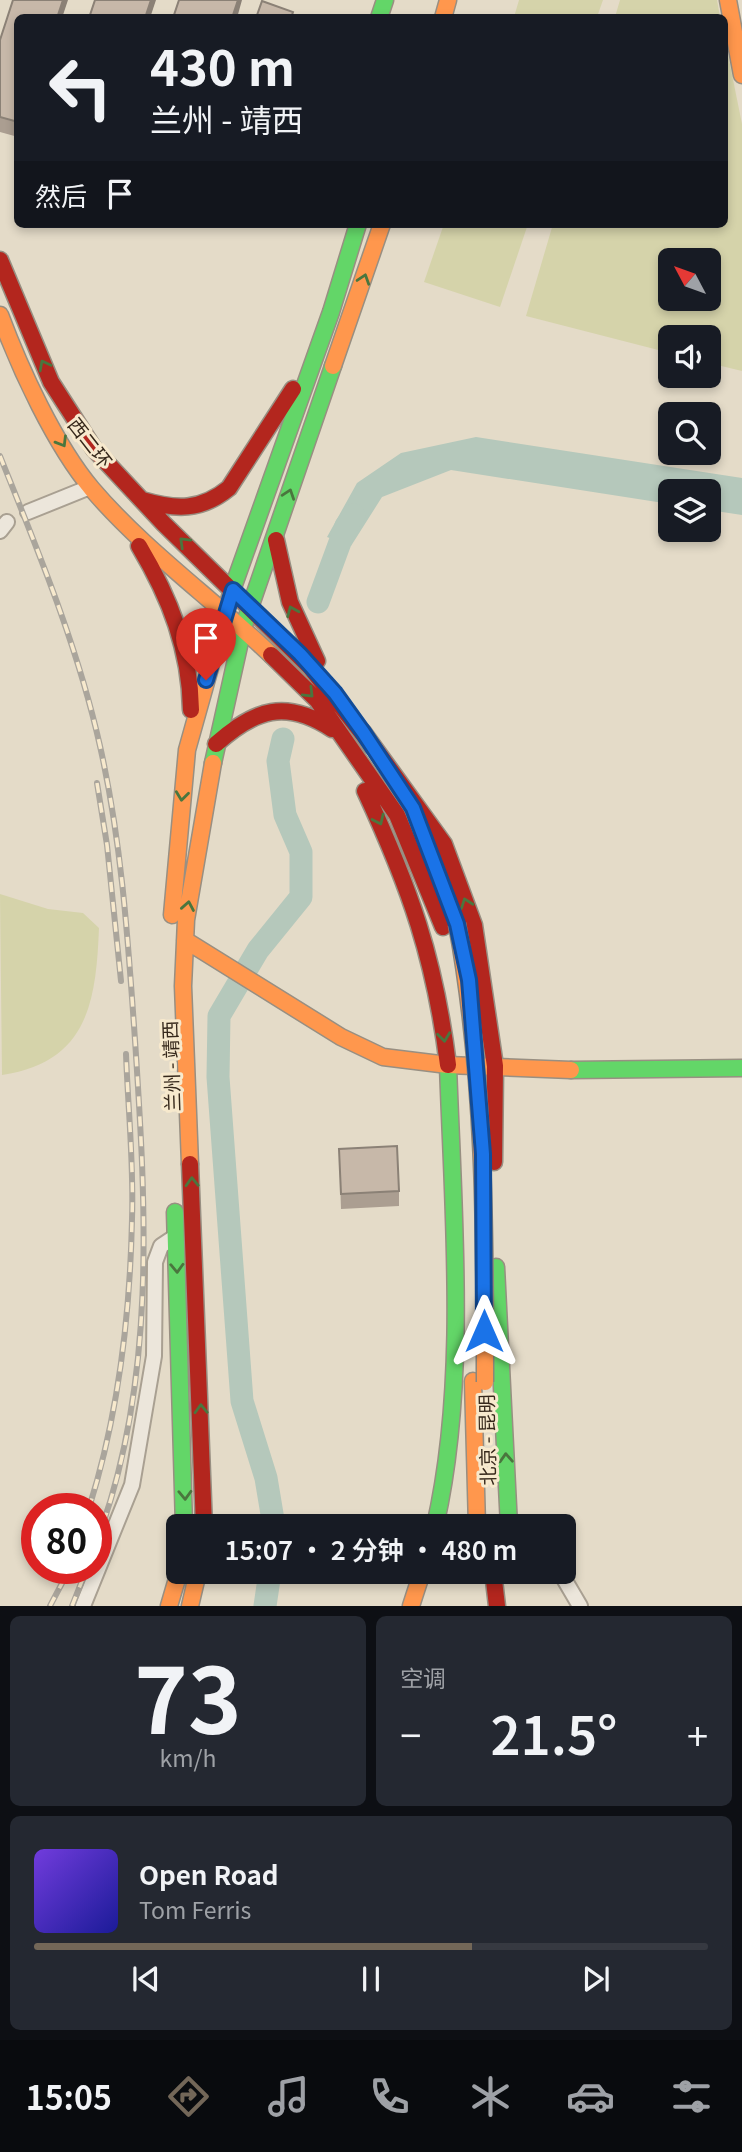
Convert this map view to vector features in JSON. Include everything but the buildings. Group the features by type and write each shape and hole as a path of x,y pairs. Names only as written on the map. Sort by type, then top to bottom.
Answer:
{"main road":[{"path":"728,0 742,75"},
{"path":"142,500 179,510 199,508 216,500 229,488 317,352 357,228"},
{"name":"兰州 - 靖西","path":"204,1514 183,986 186,920 216,744 243,628 381,228"},
{"name":"西二环","path":"0,260 36,349 66,409 94,449 233,590"},
{"name":"西二环","path":"0,315 16,358 62,443 90,487 125,524 243,628"},
{"name":"兰州 - 靖西","path":"173,1156 167,996 178,822 187,750 225,611 317,352"},
{"path":"125,524 164,588 182,637 191,704 187,750"},
{"path":"275,533 281,579 288,602 335,693"},
{"name":"北京 - 昆明","path":"233,590 335,693 413,808 450,925 457,985 488,1514"},
{"name":"北京 - 昆明","path":"243,628 317,700 397,815 450,925"},
{"path":"216,744 244,720 272,711 304,714 323,723 340,736 392,848 423,930 438,991 448,1065 455,1247 451,1411 447,1469 438,1514"},
{"path":"363,732 444,844 474,925 495,1066 494,1224 508,1514"},
{"path":"185,940 341,1037 383,1057 448,1065 566,1070 742,1068"},
{"path":"174,1196 184,1514"},
{"name":"北京 - 昆明","path":"477,1514 479,1382"},
{"path":"169,1606 175,1584"},
{"path":"190,1606 195,1584"},
{"path":"411,1606 418,1584"},
{"path":"479,1584 481,1606"},
{"path":"494,1584 497,1606"},
{"path":"509,1584 510,1606"}],"street":[{"path":"28,512 90,487"},
{"path":"83,1606 132,1485 154,1356 155,1262 161,1246 176,1236"},
{"path":"567,1584 580,1606"}],"shaded area":[{"path":"519,0 603,0 598,14 515,14"},
{"path":"620,0 717,0 719,14 616,14"},
{"path":"728,55 742,124 742,371 721,366 721,325 658,325 658,350 526,316 552,228 728,228"},
{"path":"443,228 527,228 500,307 424,282"},
{"path":"476,437 742,478 742,515 721,512 721,479 658,479 658,502 451,470 382,497 351,546 327,537 357,483 401,453"},
{"path":"0,894 48,909 83,913 99,928 95,980 82,1024 70,1042 53,1057 31,1068 2,1075"}],"waterway":[{"path":"318,602 346,526 354,515"},
{"path":"272,1514 266,1478 242,1401 218,1077 219,1016 258,950 301,897 301,852 285,815 278,761 283,739"},
{"path":"265,1606 268,1584"}],"railway":[{"path":"0,456 56,599 91,709 114,819 127,929 144,1230 138,1358 129,1421 112,1495"},
{"path":"97,783 107,845 121,981"},
{"path":"93,1493 115,1402 129,1293 132,1178 126,1054"},
{"path":"50,1606 62,1584"},
{"path":"72,1606 81,1584"}],"traffic: fast":[{"path":"380,14 385,0"},
{"path":"231,593 331,312 357,228"},
{"path":"213,763 243,628 333,366"},
{"path":"437,1514 452,1414 455,1356 455,1238 448,1065"},
{"path":"571,1070 742,1068"},
{"path":"175,1212 184,1514"},
{"path":"496,1267 508,1514"}],"traffic: slow":[{"path":"444,14 448,0"},
{"path":"728,0 742,75"},
{"path":"333,366 381,228"},
{"path":"0,315 52,429 92,489 156,554 271,655"},
{"path":"172,915 187,750 231,593"},
{"path":"190,1164 183,986 186,920 213,763"},
{"path":"457,924 473,1038 482,1152 485,1382"},
{"path":"185,940 341,1037 383,1057 448,1065 571,1070"},
{"path":"473,1381 477,1514"},
{"path":"169,1606 175,1584"},
{"path":"190,1606 195,1584"},
{"path":"411,1606 418,1584"}],"traffic: jam":[{"path":"0,260 51,382 94,449 164,524 310,667 373,747"},
{"path":"142,500 177,507 198,505 219,496 229,488 293,389"},
{"path":"276,540 290,602 317,661"},
{"path":"139,546 160,585 176,625 187,666 191,710"},
{"path":"271,655 317,700 397,815 443,927"},
{"path":"216,744 244,723 271,712 300,714 332,729"},
{"path":"363,732 444,844 474,925 495,1066 494,1162"},
{"path":"365,791 408,892 419,925 436,991 448,1065"},
{"path":"190,1164 204,1514"},
{"path":"494,1584 497,1606"}],"route":[{"path":"206,680 233,590 300,654 335,693 413,808 457,924 469,980 483,1154 484,1331"}]}
